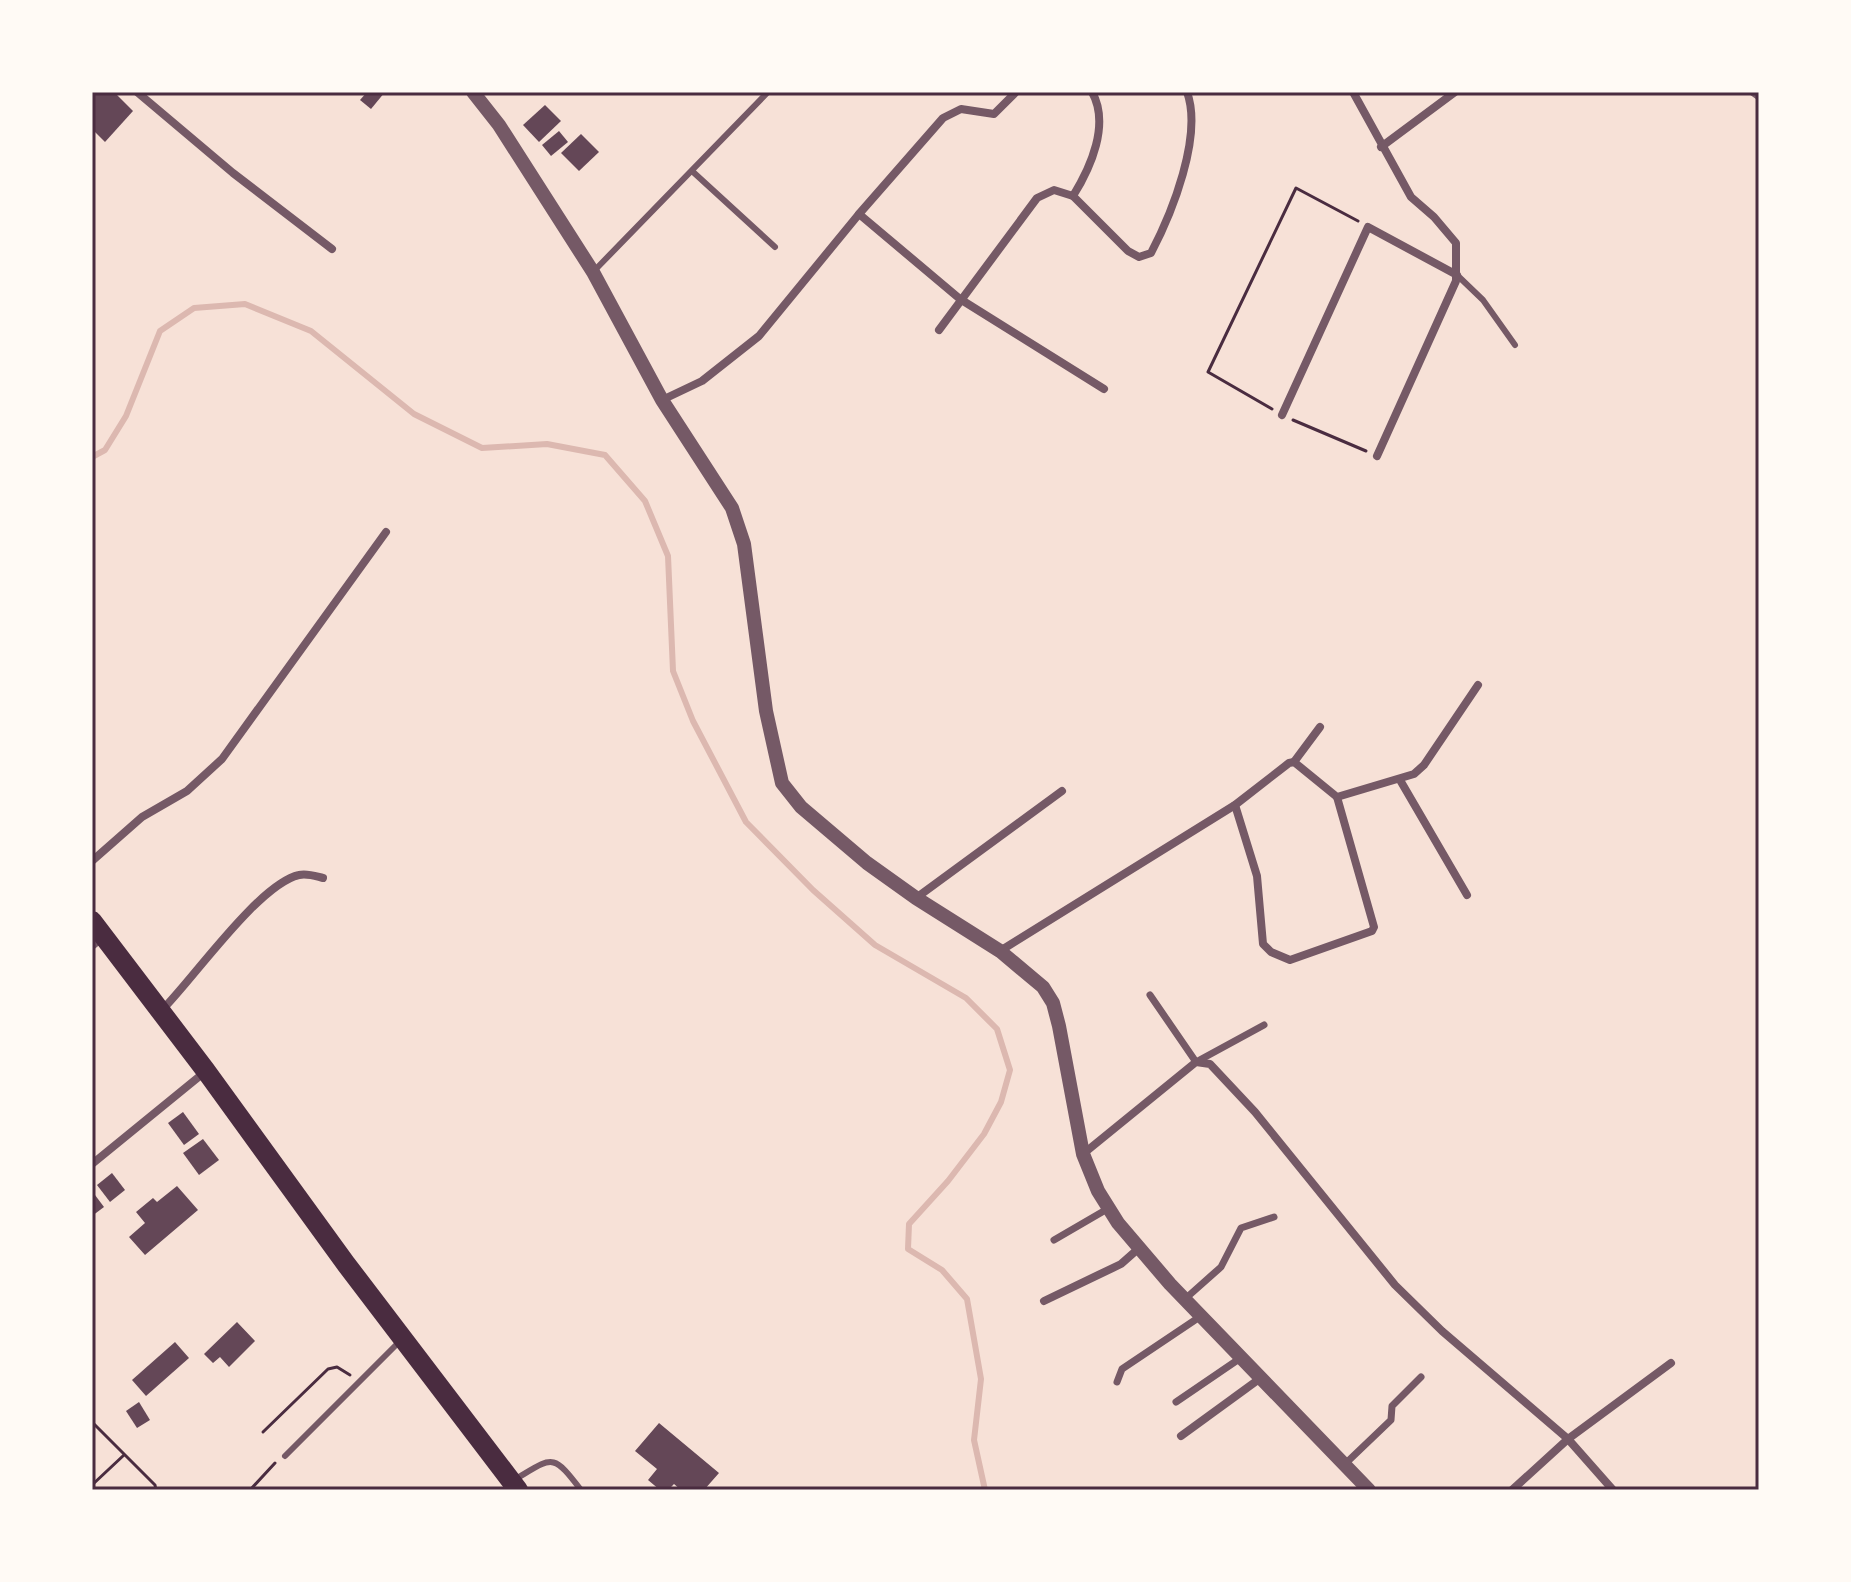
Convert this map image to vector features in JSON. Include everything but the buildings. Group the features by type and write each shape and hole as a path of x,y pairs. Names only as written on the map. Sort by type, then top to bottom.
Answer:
{"main road":[{"path":"96,934 206,1071 515,1486"}],"street":[{"path":"137,92 233,173 332,249"},
{"path":"473,92 499,125 593,272 662,400 719,487 738,523 744,544 766,711 782,783 801,807 832,835 916,898 1000,951 1033,976 1053,1003 1083,1154 1098,1191 1109,1208 1138,1249 1369,1490"},
{"path":"662,400 702,381 759,336 943,118 961,109 994,114 1016,92"},
{"path":"1073,196 1091,162 1097,138 1099,117 1092,92"},
{"path":"939,330 1037,198 1054,190 1073,196 1128,251 1139,257 1151,253 1169,211 1187,155 1191,126 1187,92"},
{"path":"1353,92 1411,197 1434,217 1456,243 1457,275 1377,456"},
{"path":"1381,147 1455,92"},
{"path":"1752,92 1759,97"},
{"path":"859,214 960,299 1104,389"},
{"path":"1282,415 1368,227 1457,275"},
{"path":"92,861 142,817 187,791 222,759 386,532"},
{"path":"1337,797 1414,774 1424,765 1478,685"},
{"path":"1000,951 1235,805 1294,762 1320,727"},
{"path":"1235,805 1257,876 1263,944 1271,952 1290,960 1372,931 1374,927 1337,797 1294,762"},
{"path":"1400,780 1467,895"},
{"path":"916,898 1062,791"},
{"path":"161,1012 242,916 261,899 296,875 323,878"},
{"path":"1150,995 1196,1062 1210,1064 1255,1112 1406,1297 1568,1439 1613,1490"},
{"path":"1083,1154 1196,1062 1264,1025"},
{"path":"92,1164 206,1071"},
{"path":"1054,1240 1109,1208"},
{"path":"1185,1299 1221,1267 1241,1228 1274,1217"},
{"path":"1044,1301 1121,1264 1138,1249"},
{"path":"1117,1382 1122,1369 1201,1316"},
{"path":"1176,1402 1242,1357"},
{"path":"1512,1490 1568,1439 1671,1363"},
{"path":"1181,1436 1262,1377"},
{"path":"1345,1464 1391,1420 1392,1406 1421,1377"}],"lane":[{"path":"593,272 768,92"},
{"path":"692,171 775,247"},
{"path":"1457,275 1483,300 1515,345"},
{"path":"285,1456 403,1339"},
{"path":"515,1486 546,1461 556,1461 581,1490"}],"path":[{"path":"1368,227 1296,188 1208,372 1282,415 1377,456"},
{"path":"263,1432 328,1369 337,1367 345,1370 358,1383"},
{"path":"92,1422 155,1485 156,1490"},
{"path":"92,1485 125,1455"},
{"path":"250,1490 285,1456"}],"waterway":[{"path":"92,457 105,450 126,416 160,331 194,308 245,304 311,331 414,414 482,448 547,444 605,455 645,501 668,556 673,671 693,721 746,822 813,890 875,945 966,998 997,1029 1010,1070 1001,1102 984,1134 948,1181 909,1224 908,1249 942,1270 967,1299 981,1379 974,1440 985,1490"}]}
